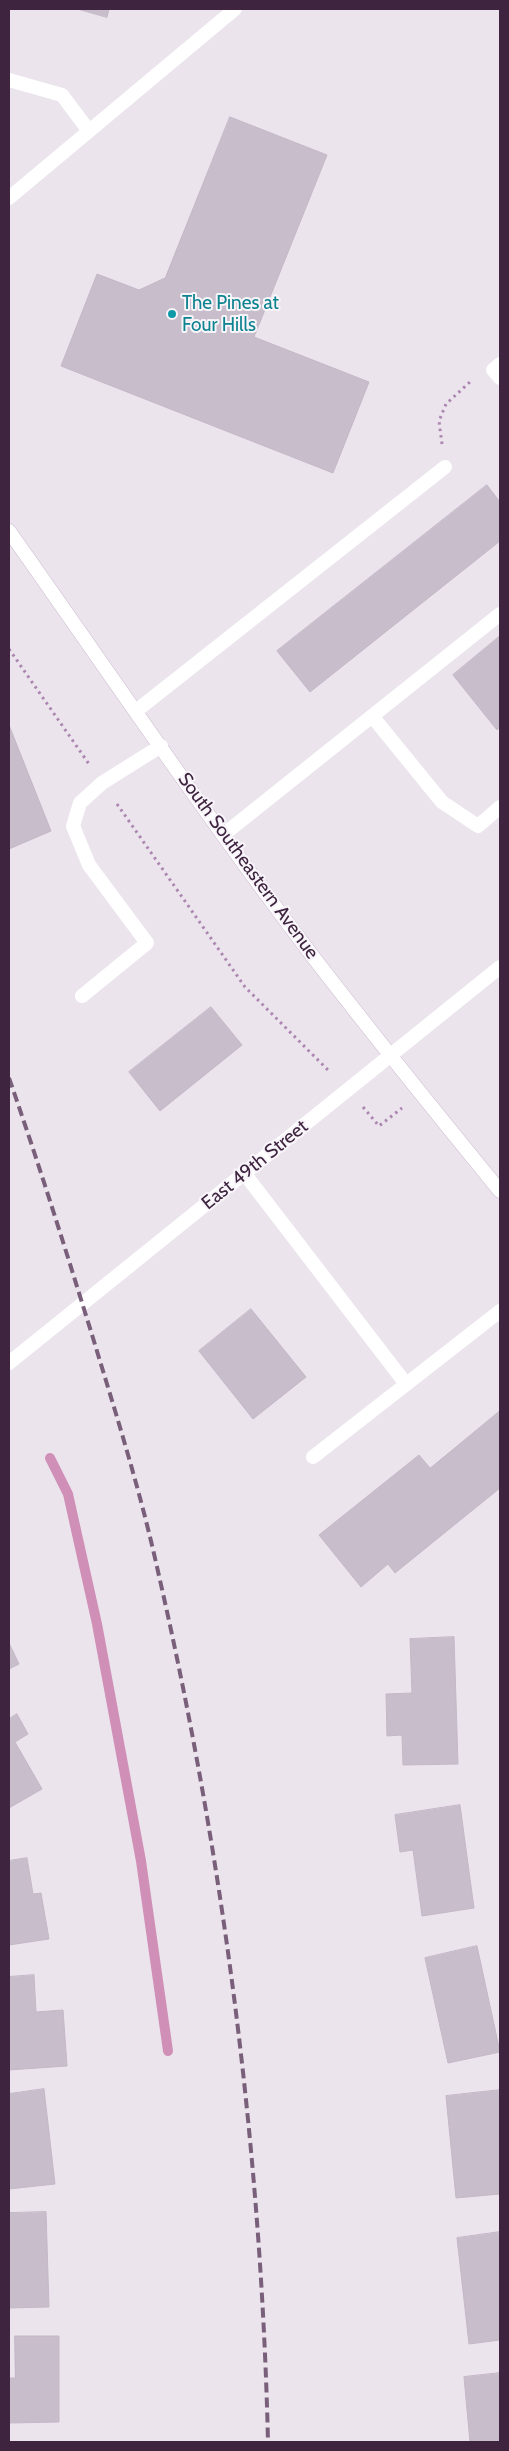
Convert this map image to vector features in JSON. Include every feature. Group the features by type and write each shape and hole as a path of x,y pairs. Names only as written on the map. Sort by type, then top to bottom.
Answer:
{"main road":[{"path":"9,198 235,9"},
{"path":"9,80 62,95 89,131"},
{"path":"500,364 494,370 500,378"},
{"path":"136,712 445,467"},
{"name":"South Southeastern Avenue","path":"9,531 223,835 314,958 500,1191"},
{"path":"223,835 500,614"},
{"path":"372,716 442,802 478,826 500,807"},
{"path":"82,996 147,943 89,865 73,826 80,803 102,783 161,746"},
{"name":"East 49th Street","path":"9,1363 500,967"},
{"path":"244,1173 406,1384"},
{"path":"313,1457 500,1311"}],"path":[{"path":"445,467 439,420 446,404 472,380"},
{"path":"9,649 245,988 348,1090 379,1126 421,1094"}],"building":[{"path":"78,9 109,9 107,17"},
{"name":"The Pines at Four Hills","path":"230,117 327,155 254,337 369,382 333,473 61,366 97,274 139,290 165,278"},
{"path":"487,485 500,502 500,541 310,692 277,651"},
{"path":"500,636 500,727 497,730 453,675"},
{"path":"9,725 51,831 9,849"},
{"path":"211,1007 242,1045 160,1111 129,1072"},
{"path":"251,1309 306,1377 253,1419 199,1351"},
{"path":"500,1411 500,1471 498,1473 500,1476 500,1488 395,1573 388,1564 361,1587 319,1535 419,1455 430,1468"},
{"path":"454,1637 458,1764 403,1765 402,1735 387,1736 386,1694 412,1693 410,1639"},
{"path":"9,1643 19,1664 9,1669"},
{"path":"17,1714 28,1734 15,1742 42,1789 9,1808 9,1719"},
{"path":"460,1805 474,1908 422,1916 413,1850 400,1852 395,1815"},
{"path":"27,1858 33,1894 41,1893 49,1939 9,1945 9,1861"},
{"path":"477,1946 500,2052 448,2063 425,1958"},
{"path":"34,1975 36,2012 63,2010 67,2066 9,2070 9,1977"},
{"path":"44,2089 55,2184 9,2189 9,2094"},
{"path":"500,2090 500,2194 456,2198 446,2096"},
{"path":"46,2212 49,2307 9,2308 9,2213"},
{"path":"500,2232 500,2340 469,2344 457,2238"},
{"path":"15,2336 59,2336 59,2422 9,2423 9,2378 15,2378"},
{"path":"500,2373 500,2442 470,2442 464,2377"}],"waterway":[{"path":"50,1458 68,1494 97,1624 141,1861 168,2051"}],"railway":[{"path":"9,1078 73,1273 135,1481 157,1567 201,1783 235,2002 247,2112 257,2222 268,2442"}],"place":[{"name":"The Pines at Four Hills","path":"172,314"}]}
